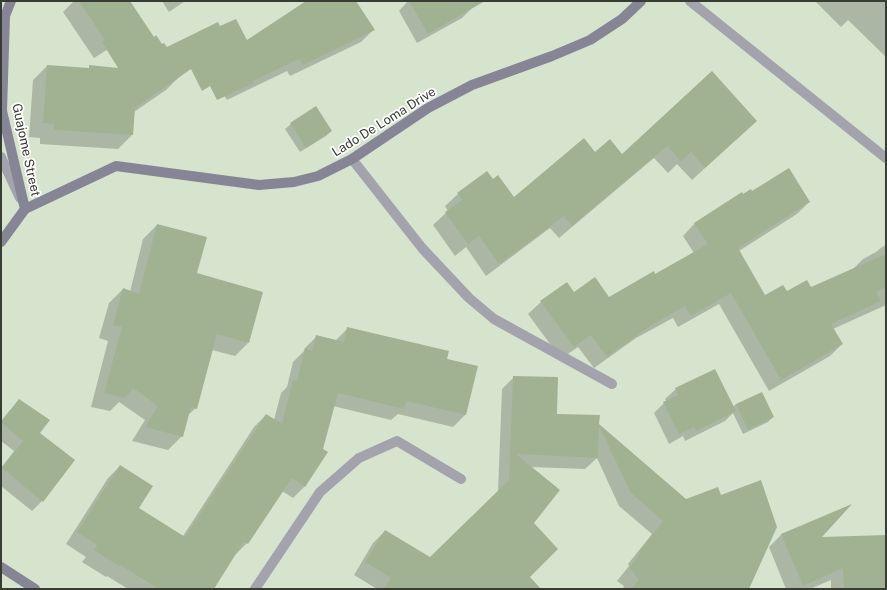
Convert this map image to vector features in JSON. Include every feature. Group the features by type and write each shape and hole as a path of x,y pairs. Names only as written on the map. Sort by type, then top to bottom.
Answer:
{"street":[{"name":"Guajome Street","path":"11,1 5,16 2,111 25,209"},
{"name":"Lado De Loma Drive","path":"1,242 25,209 116,166 259,185 294,182 318,176 352,160 428,108 472,85 552,56 590,40 622,19 641,1"},
{"path":"1,567 35,589"}],"lane":[{"path":"690,1 886,158"},
{"path":"1,156 25,209"},
{"path":"352,160 422,248 469,298 494,319 612,384"},
{"path":"255,589 320,492 359,458 397,441 461,479"}],"building":[{"path":"79,1 130,1 154,37 156,35 162,44 164,43 167,47 218,22 220,26 236,19 247,40 306,1 356,1 375,30 303,65 299,59 253,81 254,83 217,100 210,86 202,91 191,69 135,108 133,135 54,130 54,124 43,123 47,65 89,68 89,65 118,68 102,42 105,40"},
{"path":"409,1 485,1 428,34"},
{"path":"712,71 757,121 705,168 691,152 681,161 667,146 572,226 564,216 499,264 479,236 468,244 445,212 462,200 457,193 487,171 493,179 498,175 514,197 584,138 595,152 610,139 622,154"},
{"path":"316,106 332,131 306,148 290,123"},
{"path":"789,168 810,202 738,248 765,295 783,285 787,291 807,280 811,287 886,254 886,287 876,292 881,301 831,324 843,344 781,380 731,293 691,316 685,306 650,326 607,357 591,335 574,347 540,301 567,282 574,292 595,277 609,297 654,271 655,274 708,244 694,223 742,192 743,194 751,189 752,191"},
{"path":"157,224 207,237 197,273 263,292 249,343 217,334 197,409 191,407 183,437 145,427 158,406 133,388 125,398 104,393 122,327 113,325 123,288 139,294"},
{"path":"347,327 449,351 447,359 478,366 466,415 406,401 404,409 338,393 323,449 328,452 305,487 292,478 248,544 244,541 214,589 159,589 94,550 97,545 77,532 120,465 153,486 139,508 185,537 266,414 282,424 293,380 297,381 305,348 312,351 316,335 344,342"},
{"path":"715,369 736,411 696,431 694,427 679,434 663,402 678,395 675,388"},
{"path":"513,376 558,377 557,414 600,415 599,424 686,499 718,487 721,495 761,480 777,527 749,589 631,589 639,579 629,568 640,553 639,552 663,521 631,493 599,426 598,458 516,454 560,490 534,523 558,549 530,577 541,589 384,589 391,578 365,562 385,530 430,557 509,480"},
{"path":"762,392 774,417 748,430 736,404"},
{"path":"19,399 50,420 40,433 75,460 43,502 2,468 23,441 1,422"},
{"path":"852,504 822,537 886,535 886,589 844,589 843,568 803,586 781,534"}]}
